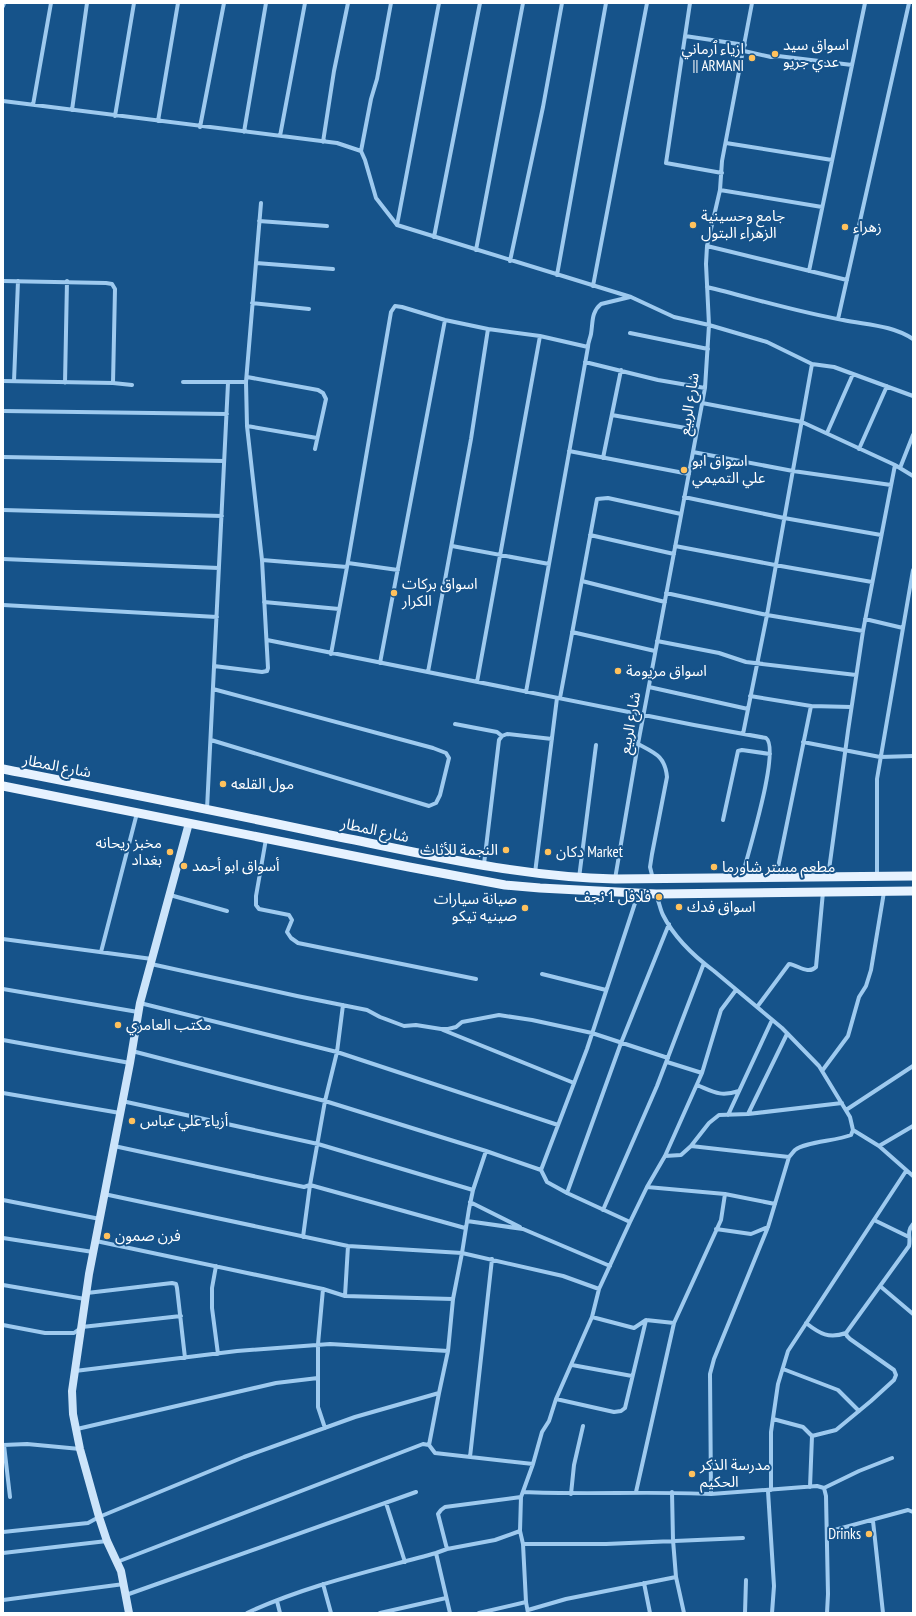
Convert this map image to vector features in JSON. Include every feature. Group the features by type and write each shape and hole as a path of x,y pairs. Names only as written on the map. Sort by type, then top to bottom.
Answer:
{"main road":[{"name":"شارع المطار","path":"3,769 207,809 428,855 535,874 579,878 615,879 913,876"},
{"name":"شارع المطار","path":"3,786 398,865 512,886 638,894 913,891"},
{"path":"398,865 402,858 400,849"},
{"path":"425,870 424,861 428,855"},
{"path":"767,892 771,886 772,878"},
{"path":"791,878 788,884 792,892"}],"street":[{"path":"32,105 51,3"},
{"path":"72,110 87,3"},
{"path":"115,116 134,3"},
{"path":"158,121 178,3"},
{"path":"200,127 224,3"},
{"path":"244,132 266,3"},
{"path":"280,136 305,3"},
{"path":"322,142 334,71 348,3"},
{"path":"391,3 377,79 371,98 361,151 376,198 397,225 631,297 674,317 709,325 767,342 812,364 834,367 913,396"},
{"path":"397,225 439,3"},
{"path":"434,237 480,3"},
{"path":"476,250 523,3"},
{"path":"510,261 543,107 562,3"},
{"path":"557,275 606,3"},
{"path":"593,286 647,3"},
{"path":"690,3 666,163 722,173"},
{"name":"شارع الربيع","path":"615,879 638,744 705,388 709,325 707,246 720,190 722,161 752,3"},
{"path":"808,271 865,3"},
{"path":"838,319 909,3"},
{"path":"685,36 745,45"},
{"path":"744,51 771,57 778,56 852,65"},
{"path":"3,101 200,127 337,143 361,151"},
{"path":"726,143 832,160"},
{"path":"720,190 822,207"},
{"path":"214,666 267,671 268,668 262,560 247,426 246,382 261,203"},
{"path":"259,221 327,226"},
{"path":"707,246 847,280"},
{"path":"256,263 333,269"},
{"path":"3,281 112,284 115,289 113,383"},
{"path":"14,381 18,281"},
{"path":"65,383 66,282"},
{"path":"707,287 838,319 878,325 905,334 913,339"},
{"path":"526,692 592,320 597,307 601,304 631,297"},
{"path":"252,304 309,309"},
{"path":"331,654 348,565 391,312 395,306 445,320 540,336 588,347"},
{"path":"380,663 445,320"},
{"path":"428,672 472,440 488,328"},
{"path":"630,333 708,349"},
{"path":"478,682 502,555 540,336"},
{"path":"585,362 658,380 705,388"},
{"path":"743,734 767,615 812,364"},
{"path":"603,458 621,370"},
{"path":"827,434 853,374"},
{"path":"247,377 318,390 323,393 326,399 315,449"},
{"path":"3,381 113,383 132,385"},
{"path":"183,382 246,382"},
{"path":"207,809 228,382"},
{"path":"859,448 887,386"},
{"path":"702,402 802,422 895,465 913,476"},
{"path":"3,410 226,414"},
{"path":"612,415 697,430"},
{"path":"247,426 317,438"},
{"path":"900,468 913,435"},
{"path":"569,451 689,474"},
{"path":"693,452 793,471 891,485"},
{"path":"3,458 224,461"},
{"path":"828,877 863,631 895,465"},
{"path":"684,497 784,518 881,535"},
{"path":"535,874 558,698 597,499 601,498 681,514"},
{"path":"3,510 222,516"},
{"path":"590,535 674,554"},
{"path":"452,546 549,564"},
{"path":"675,546 775,566 872,582"},
{"path":"3,559 219,568"},
{"path":"262,560 348,565 398,570"},
{"path":"877,876 877,778 913,570"},
{"path":"582,581 665,602"},
{"path":"666,593 767,615 863,631"},
{"path":"264,602 339,609"},
{"path":"3,605 217,617"},
{"path":"865,619 903,628"},
{"path":"572,632 656,651"},
{"path":"266,640 331,654 766,738 769,740 770,754 768,776 742,878"},
{"path":"657,641 719,653 746,662 856,675"},
{"path":"649,687 748,709"},
{"path":"211,740 429,806 436,803 440,795 448,758 446,753 433,748 213,689"},
{"path":"750,696 811,706 851,707"},
{"path":"772,878 811,706"},
{"path":"455,724 497,732 502,736"},
{"path":"484,865 499,740 506,734 552,739"},
{"path":"803,742 880,757 913,756"},
{"path":"638,744 661,758 666,767 667,777 650,867 653,879"},
{"path":"579,878 596,745"},
{"path":"723,820 738,751 742,750 770,754"},
{"path":"101,952 137,813"},
{"path":"129,1613 124,1584 99,1517 80,1449 73,1414 72,1391 93,1252 130,1063 139,1007 189,823"},
{"path":"266,839 256,896 256,905 260,909 289,915 292,920 287,932 294,941 476,979"},
{"path":"822,1071 848,1036 859,997 866,986 871,970 884,891"},
{"path":"757,1007 789,964 796,965 806,971 813,970 816,967 823,892"},
{"path":"541,1170 592,1033 638,894"},
{"path":"656,894 664,916 676,935 704,963 772,1020 819,1066 850,1117 853,1130 851,1135 805,1146 795,1150 789,1157 768,1227 714,1359 710,1374 711,1494"},
{"path":"169,895 227,911"},
{"path":"567,1193 621,1043 669,924"},
{"path":"3,939 101,952 151,961 367,1010 380,1017 404,1026 416,1025 441,1029 574,1083"},
{"path":"603,1210 667,1060 704,963"},
{"path":"542,974 606,990"},
{"path":"3,989 139,1007 337,1052 558,1125"},
{"path":"676,1577 566,1599 528,1611 526,1602 523,1544 520,1531 522,1495 542,1432 549,1421 556,1399 592,1317 599,1289 647,1187 665,1156 697,1085 721,1010 736,990"},
{"path":"303,1237 310,1185 325,1101 337,1052 343,1005"},
{"path":"441,1029 456,1027 462,1022 499,1015 532,1020 592,1033 702,1073"},
{"path":"728,1115 772,1020"},
{"path":"748,1114 787,1034"},
{"path":"3,1040 130,1063"},
{"path":"132,1051 325,1101 486,1151 541,1170 547,1182 567,1193 630,1222"},
{"path":"846,1110 913,1066"},
{"path":"697,1085 719,1094 727,1095 739,1091"},
{"path":"3,1093 120,1113"},
{"path":"122,1101 318,1144 473,1190"},
{"path":"665,1156 681,1155 691,1146 714,1118 719,1115 748,1114 842,1103"},
{"path":"879,1146 913,1126"},
{"path":"853,1130 879,1146 913,1176"},
{"path":"113,1146 304,1187 310,1185 466,1228"},
{"path":"691,1146 789,1157"},
{"path":"486,1151 470,1202 453,1299 448,1351 429,1444 435,1453 533,1464"},
{"path":"772,1613 774,1586 770,1490 771,1432 778,1384 788,1351 906,1171"},
{"path":"647,1187 725,1194 775,1204"},
{"path":"104,1194 348,1246 462,1253 563,1276 599,1289"},
{"path":"636,1492 674,1323 721,1220 725,1194"},
{"path":"3,1200 100,1219"},
{"path":"470,1202 610,1266"},
{"path":"874,1220 909,1237"},
{"path":"467,1221 524,1228"},
{"path":"806,1323 820,1333 836,1336 846,1333 909,1246 908,1233 909,1228 913,1224"},
{"path":"716,1229 751,1234 768,1227"},
{"path":"3,1238 93,1252"},
{"path":"96,1240 323,1289 345,1296 453,1299"},
{"path":"345,1296 348,1246"},
{"path":"470,1457 492,1259"},
{"path":"216,1266 212,1288 212,1308 218,1354"},
{"path":"3,1285 86,1296 172,1283 176,1284 178,1288 185,1358"},
{"path":"880,1286 913,1314"},
{"path":"323,1289 318,1344 318,1407 324,1428"},
{"path":"3,1325 45,1333 74,1333 82,1326 180,1316"},
{"path":"592,1317 634,1328 646,1320 674,1323"},
{"path":"556,1399 614,1412 621,1411 625,1408 646,1320"},
{"path":"812,1436 836,1430 894,1380 896,1375 894,1370 850,1339 846,1333"},
{"path":"75,1371 318,1344 448,1351"},
{"path":"572,1365 632,1376"},
{"path":"783,1369 838,1390 859,1411"},
{"path":"77,1429 276,1383 318,1378"},
{"path":"3,1532 88,1523 99,1517 244,1457 355,1417 439,1393"},
{"path":"773,1419 803,1427 812,1436 810,1487"},
{"path":"572,1494 574,1464 582,1426"},
{"path":"10,1497 4,1445 28,1444 80,1449"},
{"path":"117,1562 416,1447 429,1444"},
{"path":"447,1549 438,1514 445,1507 522,1495 636,1492 711,1494 817,1486 824,1488 859,1471 892,1458"},
{"path":"824,1488 826,1496 827,1532 827,1613"},
{"path":"126,1595 416,1492"},
{"path":"672,1492 673,1540 676,1577 684,1613"},
{"path":"386,1503 404,1562"},
{"path":"827,1532 908,1510 913,1512"},
{"path":"873,1520 883,1613"},
{"path":"247,1613 323,1584 436,1554 447,1549 495,1540 520,1531"},
{"path":"523,1544 606,1544 743,1538"},
{"path":"3,1553 107,1541"},
{"path":"436,1554 450,1613"},
{"path":"745,1613 746,1580"},
{"path":"644,1583 648,1613"},
{"path":"3,1600 124,1584"},
{"path":"323,1584 331,1613"},
{"path":"380,1613 446,1598"},
{"path":"277,1601 280,1613"},
{"path":"479,1613 526,1602"},
{"path":"404,1608 405,1613"}],"place":[{"name":"اسواق سيد عدي جريو","path":"775,54"},
{"name":"ازياء ٱرماني || ARMANI","path":"752,58"},
{"name":"جامع وحسينية الزهراء البتول","path":"693,225"},
{"name":"زهراء","path":"845,227"},
{"name":"اسواق ابو علي التميمي","path":"684,470"},
{"name":"اسواق بركات الكرار","path":"394,593"},
{"name":"اسواق مريومة","path":"618,671"},
{"name":"مول القلعه","path":"223,784"},
{"name":"النجمة للأثاث","path":"506,850"},
{"name":"مخبز ريحانه بغداد","path":"170,852"},
{"name":"دكان Market","path":"548,852"},
{"name":"أسواق ابو أحمد","path":"184,866"},
{"name":"مطعم مستر شاورما","path":"714,867"},
{"name":"فلافل 1 نجف","path":"659,897"},
{"name":"اسواق فدك","path":"679,907"},
{"name":"صيانة سيارات صينيه تيكو","path":"525,908"},
{"name":"مكتب العامري","path":"118,1025"},
{"name":"أزياء علي عباس","path":"132,1121"},
{"name":"فرن صمون","path":"107,1236"},
{"name":"مدرسة الذكر الحكيم","path":"692,1474"},
{"name":"Drinks","path":"869,1534"}]}
